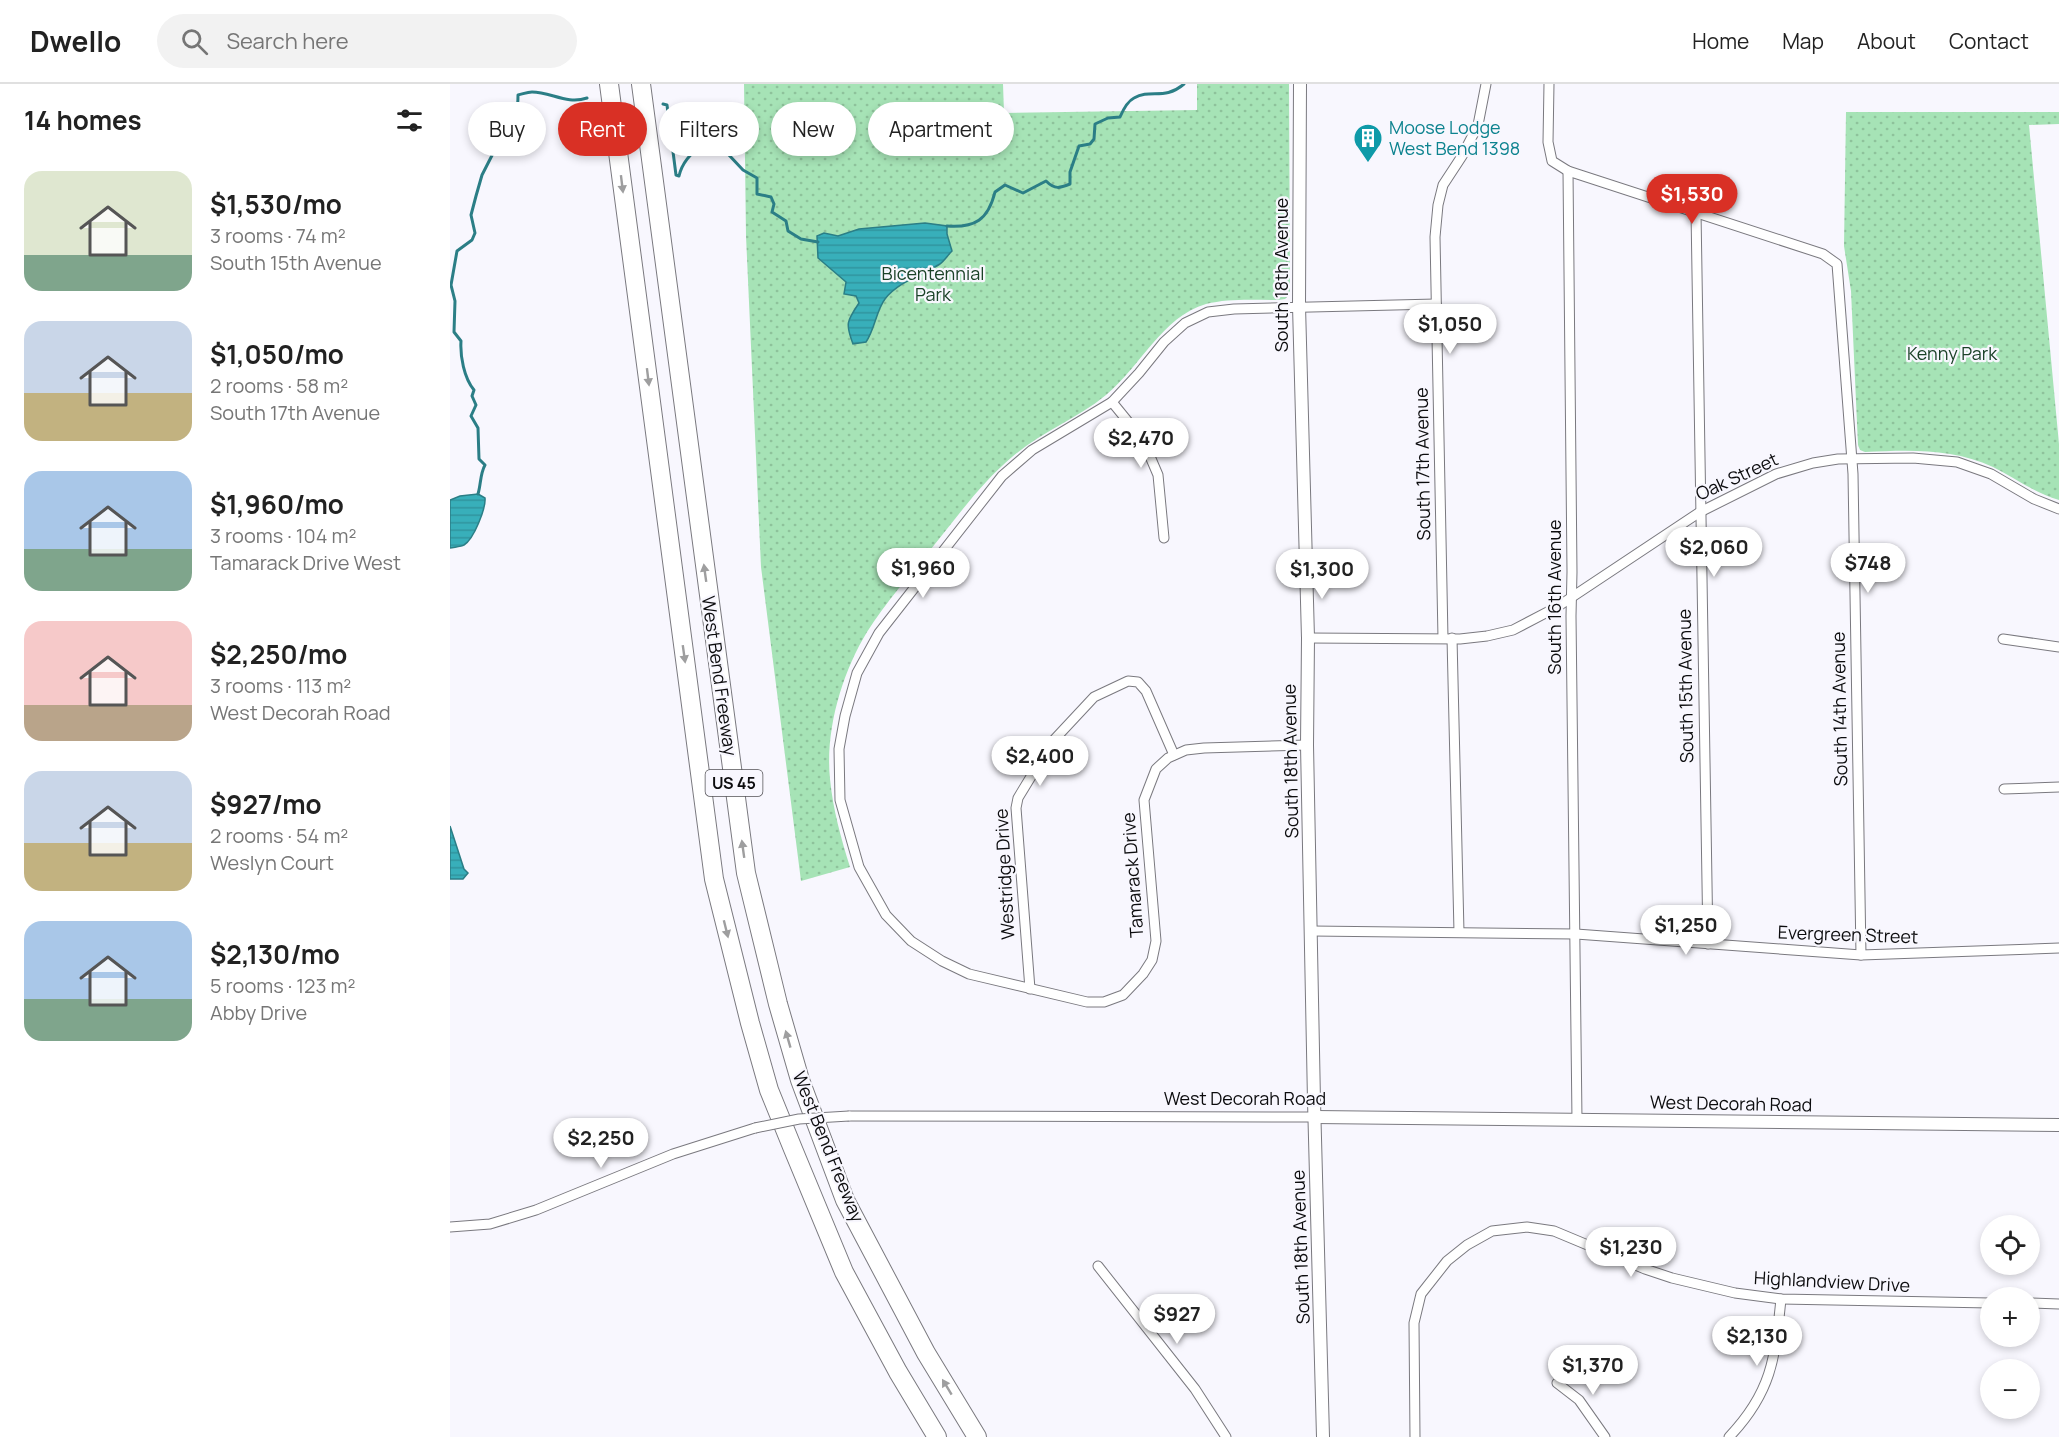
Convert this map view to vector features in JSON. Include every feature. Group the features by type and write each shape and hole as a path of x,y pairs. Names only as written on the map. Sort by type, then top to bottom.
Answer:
{"highway":[{"name":"West Bend Freeway","path":"609,84 714,879 769,1090 844,1272 898,1372 937,1437"},
{"name":"West Bend Freeway","path":"641,84 746,873 778,1004 800,1080 845,1200 926,1353 977,1437"}],"street":[{"name":"South 18th Avenue","path":"1300,84 1299,306 1308,638 1307,745 1323,1437"},
{"name":"South 17th Avenue","path":"1459,932 1434,237 1443,185 1478,125 1486,84"},
{"path":"1549,84 1548,142 1552,161 1568,171 1696,212"},
{"name":"South 16th Avenue","path":"1568,171 1577,1120"},
{"name":"South 14th Avenue","path":"1696,212 1823,254 1837,264 1852,459 1861,955"},
{"name":"South 15th Avenue","path":"1696,212 1708,944"},
{"name":"Tamarack Drive","path":"1174,755 1156,769 1144,800 1156,941 1152,960 1143,974 1123,994 1104,1002 1087,1002 969,974 942,961 911,941 886,915 859,867 840,800 839,749 857,673 884,627 1002,476 1032,450 1112,402 1164,342 1185,323 1208,312 1299,306 1436,304"},
{"path":"1112,402 1143,440 1158,475 1164,538"},
{"name":"Oak Street","path":"1308,638 1447,638 1487,636 1513,630 1557,607 1700,512 1776,474 1813,463 1852,459 1913,458 1957,462 1991,474 2034,500 2059,509"},
{"path":"2003,639 2059,647"},
{"name":"Westridge Drive","path":"1029,989 1016,808 1018,798 1052,742 1094,698 1128,681 1138,682 1146,691 1174,755"},
{"path":"1174,755 1186,750 1204,748 1307,745"},
{"path":"2004,789 2059,787"},
{"name":"Evergreen Street","path":"1312,931 1576,934 1861,955 2059,948"},
{"name":"West Decorah Road","path":"450,1227 490,1224 536,1210 673,1154 755,1128 799,1119 849,1116 1315,1117 2059,1125"},
{"name":"Highlandview Drive","path":"1415,1437 1414,1323 1422,1294 1447,1261 1467,1245 1492,1231 1527,1227 1554,1231 1616,1258 1672,1278 1735,1293 1781,1299 1980,1303"},
{"path":"1098,1266 1194,1389 1226,1437"},
{"path":"1729,1437 1752,1411 1765,1386 1776,1352 1781,1299"},
{"path":"2040,1304 2059,1304"},
{"path":"1557,1383 1579,1400 1605,1437"}],"green space":[{"name":"Bicentennial Park","path":"744,84 1003,84 1004,102 868,102 868,156 1014,156 1014,113 1197,110 1197,84 1289,84 1290,294 1285,299 1278,300 1224,301 1206,304 1177,319 1106,395 1023,448 990,478 970,501 882,610 867,632 850,665 837,702 829,760 835,813 850,867 801,881 761,567 746,236 745,156 759,156 759,102 744,102"},
{"name":"Kenny Park","path":"1846,112 2059,112 2059,124 2029,125 2059,444 2059,500 1993,467 1962,456 1930,452 1865,452 1860,450 1851,291 1844,246"}],"water":[{"path":"925,223 947,226 952,251 940,264 903,283 890,293 877,314 866,342 853,344 848,322 859,303 856,296 844,294 846,282 818,258 817,236 824,233 838,236 859,229"},
{"path":"478,494 485,498 485,503 475,530 464,545 450,548 450,500 460,496"},
{"path":"450,826 464,869 468,873 463,879 450,879"}],"waterway":[{"path":"947,226 973,224 979,220 984,216 995,192 1005,185 1023,193 1046,181 1058,187 1070,184 1070,172 1079,146 1090,144 1094,139 1095,124 1108,118 1120,117 1128,103 1140,95 1170,92 1184,84"},
{"path":"478,494 485,465 479,459 478,428 471,416 476,405 472,396 474,390 463,367 461,341 454,332 455,301 451,285 457,251 472,240 475,233 471,215 482,175 506,128 507,119 515,112 518,95 532,92 573,100 587,98"},
{"path":"674,156 676,175 679,176 690,156"},
{"path":"730,156 743,170 757,178 757,194 771,197 774,204 772,212 786,221 788,231 801,239 818,242"}],"place":[{"name":"Moose Lodge West Bend 1398","path":"1368,164"}]}
